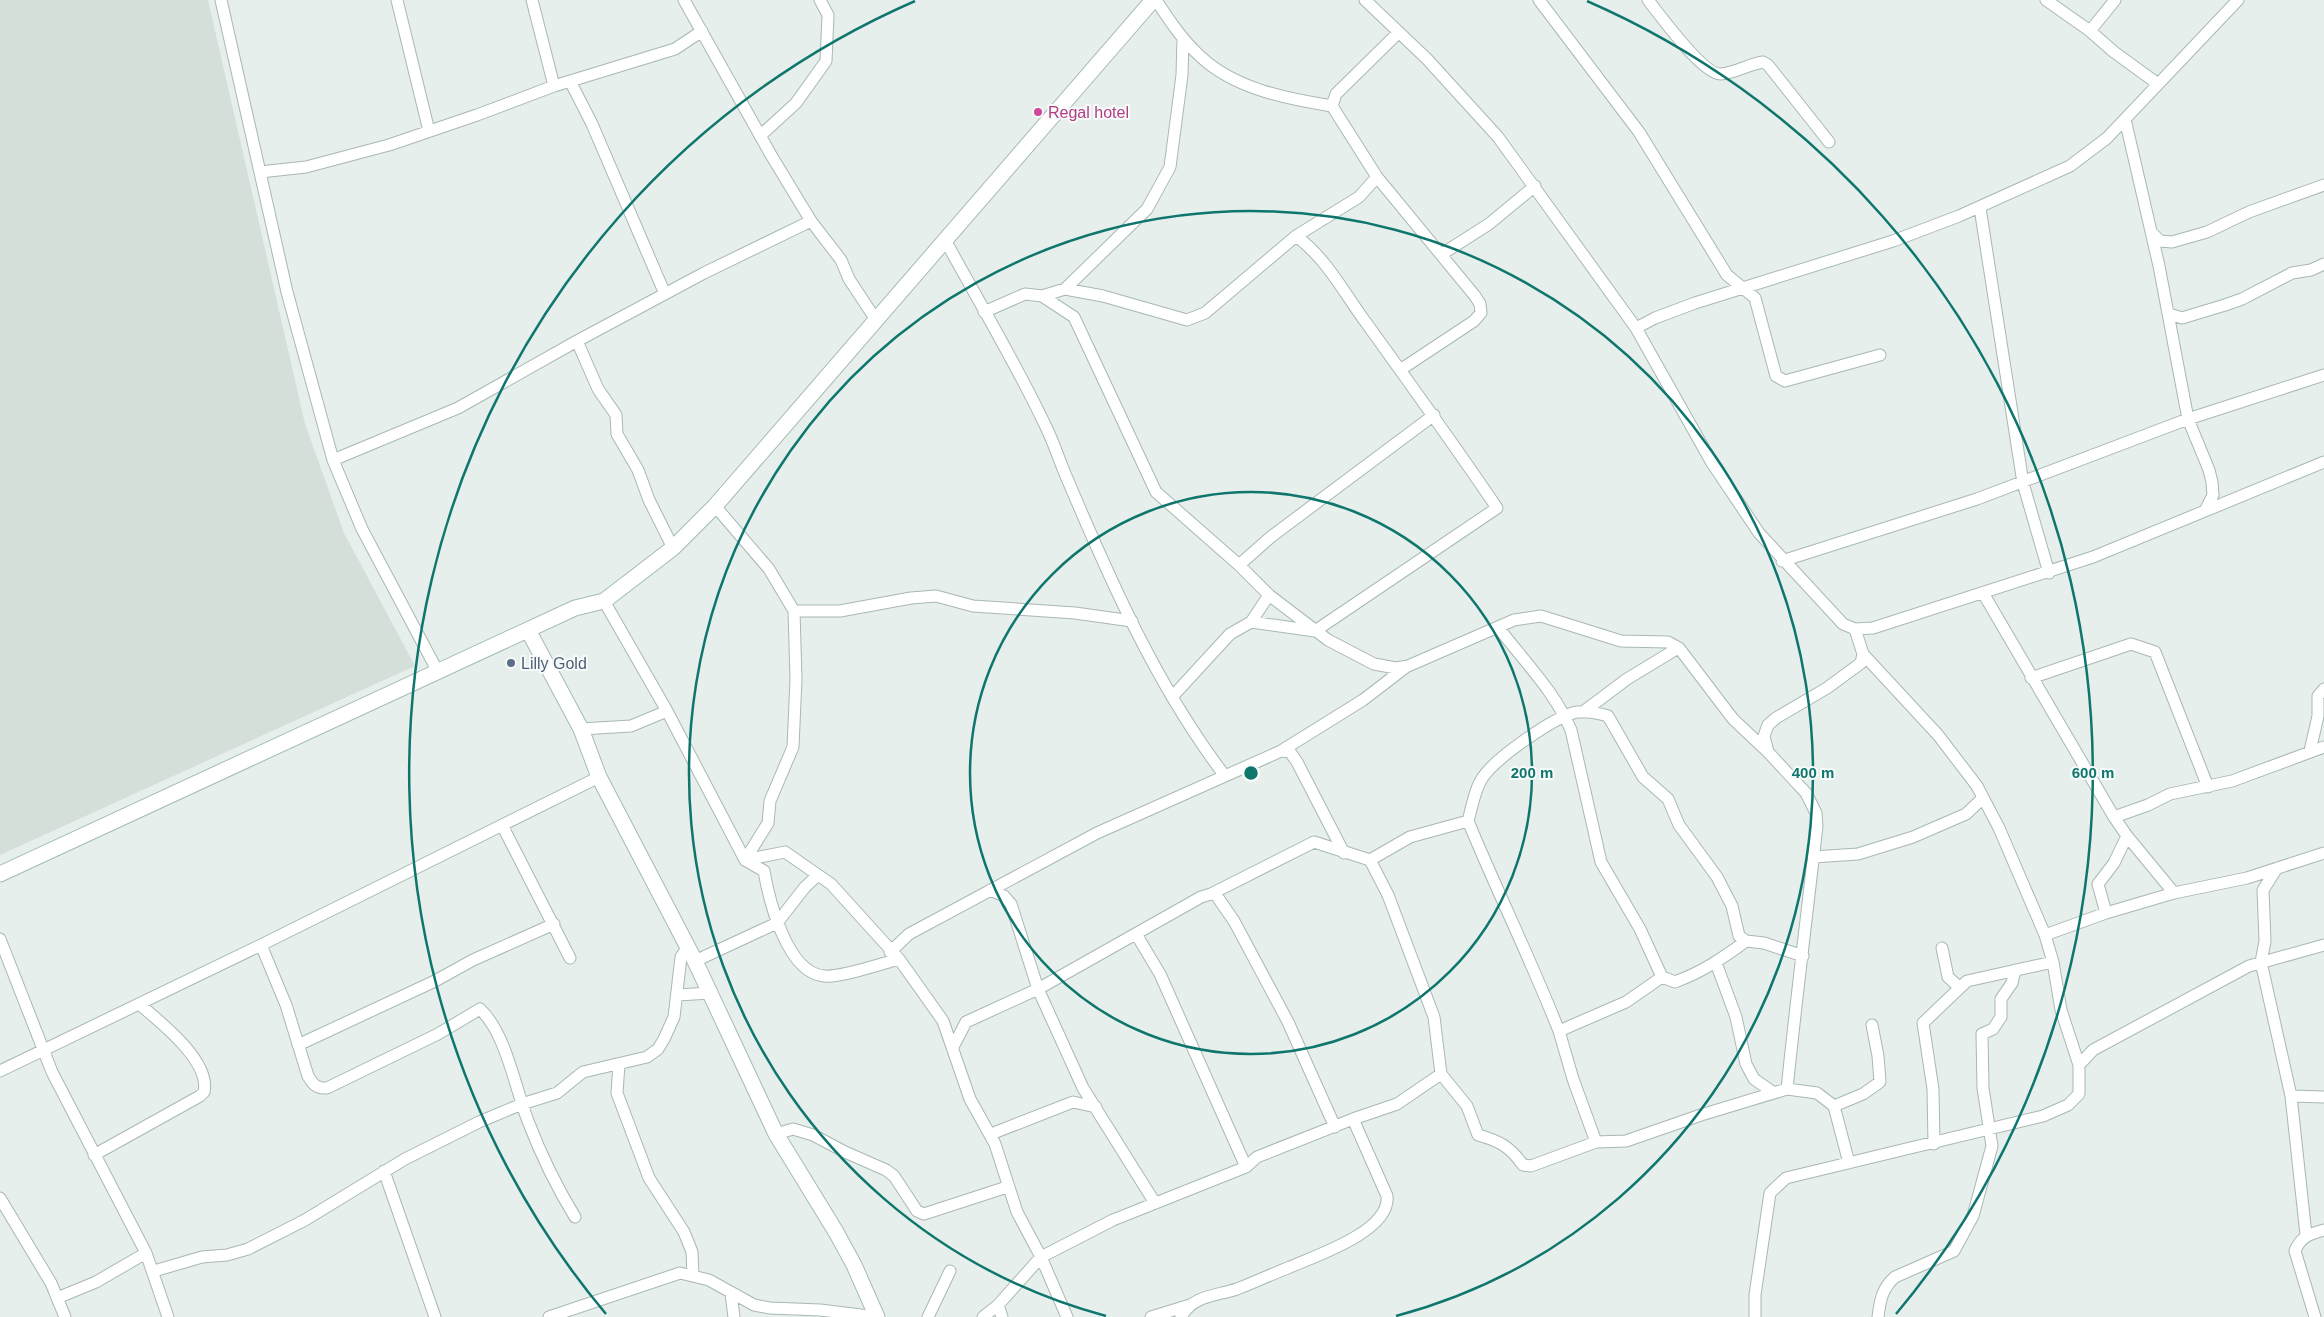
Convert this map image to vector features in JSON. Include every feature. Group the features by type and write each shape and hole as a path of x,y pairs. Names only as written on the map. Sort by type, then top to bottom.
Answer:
{"main road":[{"path":"0,874 575,608 604,600 673,548 716,506 1154,0"},
{"path":"528,630 581,729 599,777 692,954 776,1134 836,1232 854,1265 877,1317"}],"street":[{"path":"221,0 287,292 333,460 362,529 438,672"},
{"path":"397,0 429,131"},
{"path":"532,0 554,86"},
{"path":"684,0 760,136 811,221 841,260 849,279 876,320"},
{"path":"760,136 796,103 826,61 828,15 820,0"},
{"path":"1154,0 1183,39 1202,59 1235,80 1296,100 1332,106 1377,177 1475,296 1480,304 1481,313 1474,321 1400,370"},
{"path":"1365,0 1399,32 1498,138 1535,186 1636,328 1712,463 1759,533 1782,561 1843,624 1855,629 1873,628 2049,573 2324,462"},
{"path":"1539,0 1639,132 1727,275 1756,298 1776,376 1780,380 1785,381 1880,355"},
{"path":"1648,0 1688,50 1714,72 1721,74 1763,62 1768,65 1829,142"},
{"path":"2046,0 2090,31 2114,52 2158,84"},
{"path":"2090,31 2115,0"},
{"path":"1636,328 1655,318 1743,288 1893,241 1980,208 2070,166 2107,138 2238,0"},
{"path":"260,172 306,167 390,145 554,86 674,49 702,31"},
{"path":"1332,106 1336,94 1399,32"},
{"path":"1065,289 1147,209 1170,167 1181,83 1183,39"},
{"path":"570,81 592,124 664,294"},
{"path":"2125,120 2159,266 2188,419 2212,482 2213,495 2206,509"},
{"path":"984,312 1024,294 1042,296 1065,289 1103,296 1187,320 1205,314 1296,236 1359,197 1377,177"},
{"path":"1442,254 1489,224 1535,186"},
{"path":"2152,233 2160,240 2172,242 2216,230 2249,212 2304,191 2324,186"},
{"path":"1980,208 2024,483 2049,573"},
{"path":"333,460 458,408 664,294 811,221"},
{"path":"1251,622 1315,631 1498,508 1322,259 1296,236"},
{"path":"945,240 1024,381 1132,621 1172,697 1201,745 1225,776"},
{"path":"2159,266 2164,250 2172,242"},
{"path":"2171,327 2182,318 2242,299 2292,273 2311,270 2324,264"},
{"path":"1042,296 1074,317 1156,492 1239,565 1268,595 1315,631 1374,664 1396,668 1408,666"},
{"path":"2169,314 2182,318"},
{"path":"577,341 598,389 616,415 617,434 638,470 649,500 673,548"},
{"path":"1782,561 2024,483 2188,419 2324,375"},
{"path":"1239,565 1272,536 1434,415"},
{"path":"716,506 765,564 794,611 796,679 793,747 770,801 768,823 745,860"},
{"path":"1984,593 2031,678 2114,817 2127,836 2174,893"},
{"path":"1172,697 1230,634 1251,622 1268,595"},
{"path":"794,611 840,611 925,596 956,600 973,606 1075,612 1132,621"},
{"path":"604,600 667,711 745,860 764,871 777,923 787,943 805,968 822,976 836,976 894,956 909,934 990,890 1097,833 1282,751 1363,700 1408,666 1514,620 1541,616 1621,641 1668,642 1678,648 1733,719 1768,752 1813,803 1817,826 1787,1089"},
{"path":"1498,627 1555,700 1565,717 1571,730 1601,862 1640,929 1662,977 1675,982 1716,963 1746,941"},
{"path":"1755,1317 1755,1295 1770,1193 1786,1178 1934,1144 2043,1116 2068,1105 2079,1094 2079,1065 2061,1010 2053,962 2045,935 1999,828 1977,786 1938,735 1864,654 1855,629"},
{"path":"2031,678 2132,644 2155,652 2208,787"},
{"path":"1596,1142 1573,1080 1560,1031 1468,821 1481,779 1491,767 1532,736 1565,717 1583,712 1627,679 1678,648"},
{"path":"1768,752 1764,736 1768,725 1776,718 1827,688 1862,663 1864,654"},
{"path":"2310,751 2318,716 2318,696 2324,688"},
{"path":"581,729 631,726 667,711"},
{"path":"1583,712 1608,716 1643,776 1668,799 1679,825 1717,877 1732,906 1739,936 1746,941 1764,943 1803,956"},
{"path":"2114,817 2148,805 2170,794 2232,781 2324,747"},
{"path":"1282,751 1290,752 1344,853"},
{"path":"0,1071 261,945 599,777"},
{"path":"1814,857 1858,854 1913,837 1966,814 1984,798"},
{"path":"943,1021 966,1022 1038,989 1181,908 1314,842 1326,821"},
{"path":"1314,842 1370,860 1410,837 1468,821"},
{"path":"502,825 570,958"},
{"path":"2106,912 2098,884 2114,863 2127,836"},
{"path":"745,860 784,852 831,884 894,956 943,1021 970,1099 991,1134 1016,1212 1041,1257 1067,1317"},
{"path":"2045,935 2106,912 2209,884 2225,883 2324,853"},
{"path":"1370,860 1388,895 1434,1017 1441,1074 1467,1106 1478,1135 1491,1138 1511,1148 1523,1165 1531,1166 1596,1142 1626,1141 1787,1089 1816,1093 1834,1106 1849,1163"},
{"path":"2277,868 2263,890 2265,940 2261,962 2291,1096 2306,1235"},
{"path":"154,1271 202,1257 227,1255 248,1249 305,1220 384,1171 479,1122 522,1104 557,1093 583,1072 636,1061 658,1049 674,1017 681,957 777,923 805,887 818,875"},
{"path":"990,890 1004,896 1011,904 1038,989 1083,1088 1155,1203"},
{"path":"1211,894 1222,900 1288,1022 1335,1127"},
{"path":"298,1045 435,981 473,960 554,924"},
{"path":"1136,934 1160,974 1246,1166"},
{"path":"0,939 43,1050 94,1155 146,1253 154,1271 168,1317"},
{"path":"261,945 286,1005 298,1045 313,1084 320,1089 327,1088 438,1034 480,1009 494,1026 522,1104 554,1183 575,1217"},
{"path":"2079,1065 2093,1050 2250,966 2324,945"},
{"path":"1942,948 1948,977 1960,987"},
{"path":"1934,1144 1933,1089 1923,1023 1967,981 2053,962"},
{"path":"1716,963 1723,975 1736,1017 1746,1064 1754,1079 1774,1093"},
{"path":"1878,1317 1883,1292 1889,1282 1895,1277 1948,1256 1963,1238 1973,1216 1992,1146 1984,1088 1981,1051 1982,1034 1993,1028 2001,1017 2001,999 2012,983 2015,970"},
{"path":"1560,1031 1626,1002 1662,977"},
{"path":"678,995 710,993"},
{"path":"94,1155 184,1106 204,1092 202,1074 187,1048 139,1004"},
{"path":"953,1047 966,1022"},
{"path":"1834,1106 1863,1094 1880,1082 1878,1056 1872,1025"},
{"path":"619,1064 616,1093 649,1178 684,1232 692,1252 693,1275"},
{"path":"982,1317 998,1305 1041,1257 1113,1220 1246,1166 1257,1157 1335,1127 1353,1118 1396,1104 1441,1074"},
{"path":"991,1134 1073,1102 1083,1088"},
{"path":"2291,1096 2324,1097"},
{"path":"1073,1102 1096,1107"},
{"path":"1181,1317 1196,1300 1237,1288 1342,1245 1368,1229 1384,1212 1388,1203 1387,1196 1353,1118"},
{"path":"776,1134 794,1129 814,1135 844,1152 886,1170 894,1176 917,1210 924,1214 1007,1187"},
{"path":"384,1171 435,1317"},
{"path":"0,1198 36,1256 65,1317"},
{"path":"2315,1317 2295,1251 2298,1242 2306,1235 2324,1230"},
{"path":"57,1298 96,1282 146,1253"},
{"path":"928,1317 950,1271"},
{"path":"548,1317 680,1273 709,1280 731,1294 754,1305 877,1317"},
{"path":"731,1294 734,1317"},
{"path":"998,1305 1002,1317"},
{"path":"1151,1317 1190,1305"}],"shaded area":[{"path":"0,0 208,0 305,424 344,533 415,666 0,855"}],"place":[{"name":"Regal hotel","path":"1038,112"},
{"name":"Lilly Gold","path":"511,663"}]}
